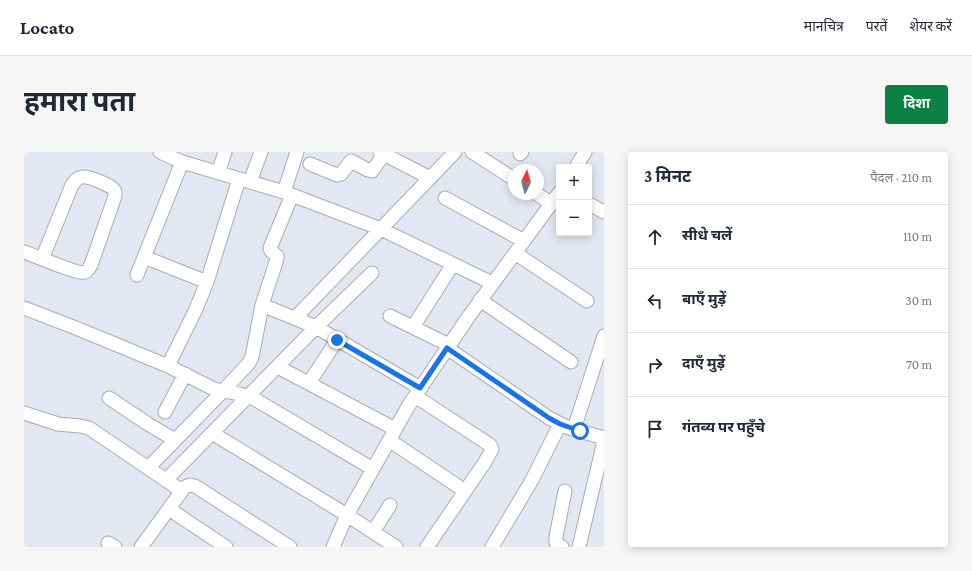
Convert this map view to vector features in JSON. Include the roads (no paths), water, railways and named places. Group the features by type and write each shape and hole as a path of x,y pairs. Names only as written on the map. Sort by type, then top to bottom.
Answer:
{"street":[{"path":"161,152 182,162 288,194 382,229 492,283"},
{"path":"218,173 225,152"},
{"path":"168,366 188,327 207,282 244,181 261,152"},
{"path":"148,468 251,360 262,305 277,259 277,256 270,248 288,194 297,152"},
{"path":"295,318 455,152"},
{"path":"472,152 508,175"},
{"path":"578,164 585,152"},
{"path":"310,164 337,175 341,174 351,161 372,171 382,153 430,178"},
{"path":"137,275 182,162"},
{"path":"24,252 42,259 77,272 87,271 91,265 114,199 115,192 113,188 90,178 81,177 75,180 42,259"},
{"path":"333,547 347,515 372,469 418,392 492,283 556,199 544,196"},
{"path":"445,198 524,241"},
{"path":"592,206 604,212"},
{"path":"515,253 587,302"},
{"path":"144,257 207,282"},
{"path":"412,327 453,264"},
{"path":"166,480 372,273"},
{"path":"480,300 572,362"},
{"path":"262,305 295,318 337,340 418,392 492,447 491,453 427,547"},
{"path":"24,308 168,366 214,389 249,396 372,469"},
{"path":"390,316 448,346 549,418 574,429 603,436 579,547"},
{"path":"574,429 604,336"},
{"path":"309,383 337,340"},
{"path":"278,367 309,383 392,434 465,491"},
{"path":"165,412 185,374"},
{"path":"109,398 175,440"},
{"path":"24,412 58,424 89,428 178,488 184,488"},
{"path":"486,546 532,480 560,424"},
{"path":"212,433 347,515 396,547"},
{"path":"141,547 184,488 190,485 195,486 290,547"},
{"path":"562,547 556,543 556,537 565,491"},
{"path":"373,532 390,505"},
{"path":"168,509 226,547"}]}
